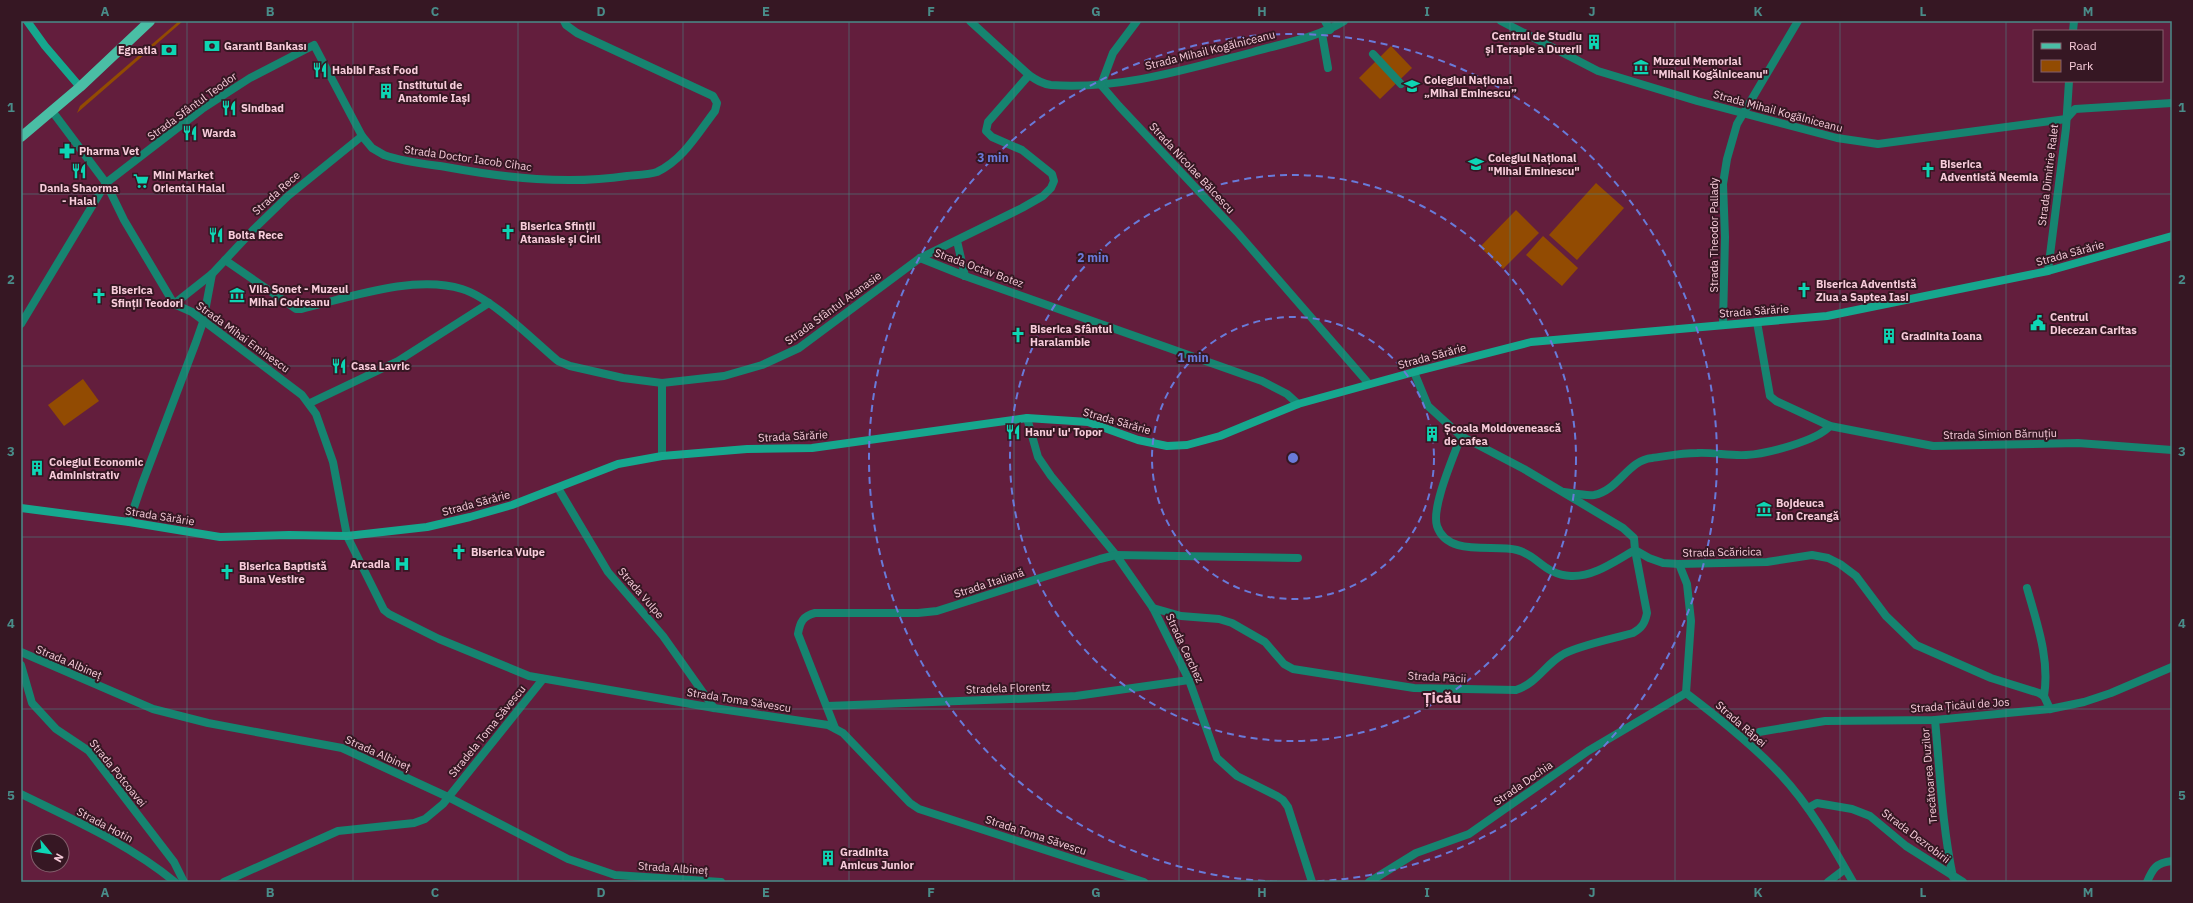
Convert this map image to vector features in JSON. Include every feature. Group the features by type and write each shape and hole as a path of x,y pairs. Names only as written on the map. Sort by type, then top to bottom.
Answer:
{"main road":[{"path":"21,137 80,87 150,21"}],"street":[{"path":"27,21 45,46 80,87"},
{"name":"Strada Doctor Iacob Cihac","path":"314,45 362,136 378,153 394,158 524,179 601,179 654,173 673,162 684,152 715,111 717,103 713,96 676,77 577,33 566,25 564,21"},
{"path":"970,21 1029,75 1038,82 1050,85 1101,85 1112,54 1137,21"},
{"path":"1325,21 1328,68"},
{"name":"Strada Mihail Kogălniceanu","path":"1101,85 1176,72 1326,32 1344,21"},
{"name":"Strada Mihail Kogălniceanu","path":"1500,21 1598,71 1836,138 1878,144 2066,119"},
{"name":"Strada Theodor Pallady","path":"1722,324 1725,237 1723,184 1735,131 1798,21"},
{"name":"Strada Sfântul Teodor","path":"21,324 106,183 202,109 250,78 314,45"},
{"path":"1373,54 1401,84"},
{"name":"Strada Octav Botez","path":"920,258 1022,208 1043,196 1051,188 1054,181 1052,174 1022,150 992,137 986,131 988,122 1029,75"},
{"name":"Strada Dimitrie Ralet","path":"2048,271 2069,82"},
{"name":"Strada Nicolae Bălcescu","path":"1101,85 1237,232 1369,384"},
{"path":"2066,119 2075,109 2172,103"},
{"path":"52,112 106,183 124,220 174,304"},
{"name":"Strada Rece","path":"174,304 212,274 288,196 362,136"},
{"name":"Strada Sărărie","path":"21,508 129,522 220,537 289,535 347,536 427,527 470,518 558,488 618,464 662,456 748,449 812,448 1027,418 1088,422 1138,440 1167,446 1187,445 1220,436 1298,404 1531,342 1722,324 1827,316 2048,271 2172,236"},
{"path":"957,241 965,276"},
{"name":"Strada Octav Botez","path":"920,258 965,276 1262,381 1287,394 1298,404"},
{"name":"Strada Sfântul Atanasie","path":"225,260 292,307 301,309 405,285 433,284 462,289 489,303 558,361 570,366 623,378 662,383 724,376 762,365 786,355 799,348 920,258"},
{"path":"129,522 203,322 212,274"},
{"path":"310,403 398,361 489,303"},
{"name":"Strada Mihai Eminescu","path":"174,304 192,312 203,322 288,384 310,403 316,414 333,462 347,536"},
{"name":"Strada Simion Bărnuțiu","path":"1756,322 1770,396 1776,401 1830,426 1933,446 2078,443 2172,450"},
{"path":"1414,372 1428,406 1461,436 1524,470 1623,528 1634,538 1635,550 1593,572 1571,576 1558,574 1544,568 1526,552 1463,546 1449,541 1442,536 1437,527 1436,509 1461,436"},
{"path":"662,383 662,456"},
{"name":"Strada Cerchez","path":"1027,418 1038,457 1051,476 1116,555 1153,608 1189,680 1220,761 1237,776 1283,800 1288,807 1312,882"},
{"path":"1561,492 1594,495 1610,488 1628,471 1647,458 1697,453 1746,455 1766,452 1809,439 1826,431 1830,426"},
{"name":"Strada Vulpe","path":"558,488 608,572 663,636 714,708"},
{"name":"Strada Toma Săvescu","path":"347,536 386,612 439,639 514,670 543,679 714,708 828,725 835,728 910,803 919,809 1144,882"},
{"name":"Strada Scăricica","path":"1635,550 1663,563 1679,564 1767,562 1812,555 1828,558 1840,564 1856,576 1886,616 1916,645 1991,678 2039,693 2044,696"},
{"name":"Strada Păcii","path":"1153,608 1181,616 1219,619 1232,623 1265,642 1284,664 1293,669 1414,688 1516,690 1526,687 1536,680 1564,654 1633,633 1641,628 1645,622 1646,613 1635,550"},
{"name":"Strada Italiană","path":"835,728 798,634 799,625 808,615 814,613 918,613 937,611 1100,558 1116,555 1298,558"},
{"path":"1679,564 1687,584 1691,621 1686,693"},
{"path":"2027,588 2046,662 2047,678 2044,696 2050,709"},
{"name":"Strada Potcoavei","path":"22,653 21,665 32,703 56,729 89,751 174,862 184,882"},
{"name":"Strada Albineț","path":"22,653 153,709 208,723 342,748 448,796 568,859 601,872 615,875 721,882"},
{"name":"Strada Țicăul de Jos","path":"1748,743 1759,732 1825,721 1935,720 2050,709 2084,702 2111,693 2172,667"},
{"name":"Stradela Toma Săvescu","path":"448,796 543,679"},
{"name":"Stradela Florentz","path":"827,706 1062,697 1189,680"},
{"name":"Strada Râpei","path":"1686,693 1748,743 1782,775 1808,808 1853,882"},
{"name":"Strada Dochia","path":"1369,882 1416,853 1469,834 1588,751 1686,693"},
{"name":"Trecătoarea Duzilor","path":"1935,720 1943,794 1945,839 1953,877"},
{"name":"Strada Hotin","path":"21,794 97,831 134,853 175,882"},
{"path":"224,882 338,831 414,823 425,819 443,804 448,796"},
{"name":"Strada Dezrobirii","path":"1808,808 1817,804 1852,809 1870,816 1906,846 1963,882"},
{"path":"2147,882 2153,869 2158,864 2172,861"},
{"path":"1828,882 1845,869"}],"green space":[{"path":"179,21 183,21 77,113 80,106"},
{"path":"1391,46 1412,68 1380,99 1359,78"},
{"path":"1596,183 1624,208 1577,260 1549,235"},
{"path":"1516,210 1539,233 1503,269 1480,247"},
{"path":"1543,236 1578,268 1562,286 1526,255"},
{"path":"83,379 99,401 64,426 48,405"}],"place":[{"name":"Centrul de Studiu și Terapie a Durerii","path":"1594,42"},
{"name":"Garanti Bankası","path":"212,46"},
{"name":"Egnatia","path":"169,50"},
{"name":"Muzeul Memorial \"Mihail Kogălniceanu\"","path":"1641,67"},
{"name":"Habibi Fast Food","path":"320,70"},
{"name":"Colegiul Național „Mihai Eminescu”","path":"1412,86"},
{"name":"Institutul de Anatomie Iași","path":"386,91"},
{"name":"Sindbad","path":"229,108"},
{"name":"Warda","path":"190,133"},
{"name":"Pharma Vet","path":"67,151"},
{"name":"Colegiul Național \"Mihai Eminescu\"","path":"1476,164"},
{"name":"Biserica Adventistă Neemia","path":"1928,170"},
{"name":"Dania Shaorma - Halal","path":"79,171"},
{"name":"Mini Market Oriental Halal","path":"141,181"},
{"name":"Biserica Sfinții Atanasie și Ciril","path":"508,232"},
{"name":"Bolta Rece","path":"216,235"},
{"name":"Biserica Adventistă Ziua a Saptea Iasi","path":"1804,290"},
{"name":"Vila Sonet - Muzeul Mihai Codreanu","path":"237,295"},
{"name":"Biserica Sfinții Teodori","path":"99,296"},
{"name":"Centrul Diecezan Caritas","path":"2038,323"},
{"name":"Biserica Sfântul Haralambie","path":"1018,335"},
{"name":"Gradinita Ioana","path":"1889,336"},
{"name":"Casa Lavric","path":"339,366"},
{"name":"Hanu' lu' Topor","path":"1013,432"},
{"name":"Școala Moldovenească de cafea","path":"1432,434"},
{"name":"Colegiul Economic Administrativ","path":"37,468"},
{"name":"Bojdeuca Ion Creangă","path":"1764,509"},
{"name":"Biserica Vulpe","path":"459,552"},
{"name":"Arcadia","path":"402,564"},
{"name":"Biserica Baptistă Buna Vestire","path":"227,572"},
{"name":"Gradinita Amicus Junior","path":"828,858"}],"district":[{"name":"Țicău","path":"1442,697"}]}
